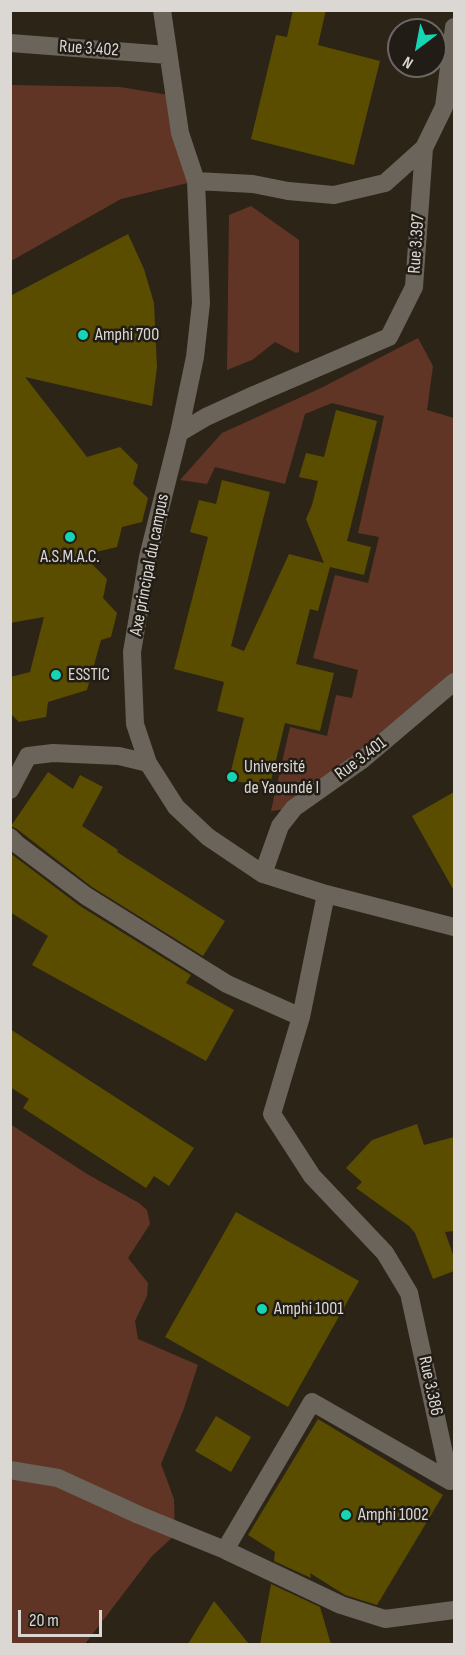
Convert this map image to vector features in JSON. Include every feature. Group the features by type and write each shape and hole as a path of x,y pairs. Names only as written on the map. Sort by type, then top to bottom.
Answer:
{"street":[{"name":"Axe principal du campus","path":"162,10 180,133 196,181 201,303 195,357 179,433 148,557 132,652 135,724 148,763 176,807 208,837 262,874 326,894 454,927"},
{"name":"Rue 3.397","path":"179,433 206,417 254,395 389,337 414,287 424,148 444,107 454,27"},
{"name":"Rue 3.402","path":"10,43 168,55"},
{"path":"196,181 253,184 288,191 334,195 385,183 424,148"},
{"name":"Rue 3.401","path":"262,874 280,826 294,808 362,760 454,682"},
{"path":"10,790 28,756 53,753 119,756 148,763"},
{"path":"10,837 86,896 226,984 301,1017"},
{"name":"Rue 3.386","path":"326,894 301,1017 272,1114 312,1176 385,1253 410,1293 452,1482"},
{"name":"Rue 3.386","path":"225,1550 312,1402 452,1482"},
{"path":"10,1470 58,1478 139,1515 225,1550 341,1605 385,1619 454,1610"}],"shaded area":[{"name":"Université de Yaoundé I","path":"11,11 454,11 454,1644 90,1644 11,1487"},
{"path":"11,85 120,87 174,96 196,181 121,199 11,261"},
{"path":"251,206 299,240 299,352 296,353 275,342 252,360 227,370 229,215"},
{"path":"418,338 433,366 427,410 454,418 454,682 294,808 271,811 290,727 327,736 336,695 352,698 358,670 313,658 335,575 368,583 379,537 358,533 384,416 332,403 305,414 285,484 215,467 207,484 180,480 222,433 321,388"},
{"path":"10,1124 147,1210 150,1224 128,1258 148,1283 147,1296 135,1321 138,1339 198,1365 183,1411 161,1464 174,1499 175,1535 152,1556 85,1644 11,1644"}],"building":[{"path":"293,10 326,10 318,45 380,61 354,165 251,139 276,35 287,37"},
{"path":"128,234 144,269 154,303 157,367 152,406 25,377 87,457 120,447 138,465 133,484 148,498 142,522 122,527 117,547 83,555 107,579 103,598 117,613 111,637 101,640 87,690 48,702 46,717 19,722 10,713 10,677 30,672 44,617 10,623 10,296"},
{"path":"336,410 377,421 347,541 371,547 364,575 330,567 318,611 310,609 296,664 334,673 320,731 285,723 269,789 229,779 244,718 217,711 224,682 174,669 208,537 190,532 199,500 216,504 222,480 270,492 231,646 244,651 289,554 324,563 306,519 318,481 299,477 306,453 324,457"},
{"path":"48,772 73,789 80,775 103,787 82,826 118,850 117,852 225,921 203,956 92,887 11,826"},
{"path":"454,792 454,891 412,816"},
{"path":"10,853 80,906 191,975 186,983 234,1010 206,1061 32,965 48,936 10,912"},
{"path":"10,1029 194,1148 169,1186 154,1176 146,1188 23,1108 29,1099 10,1087"},
{"path":"417,1124 424,1145 454,1137 454,1231 445,1232 454,1257 454,1271 433,1279 415,1233 409,1226 356,1188 362,1182 346,1168 372,1140"},
{"name":"Amphi 1001","path":"236,1212 359,1281 288,1407 165,1337"},
{"path":"216,1416 251,1437 231,1472 195,1451"},
{"name":"Amphi 1002","path":"318,1419 443,1495 377,1605 345,1595 310,1573 311,1578 274,1561 275,1552 248,1535"},
{"path":"271,1584 320,1607 331,1644 260,1644"},
{"path":"214,1601 228,1618 249,1644 188,1644"}],"place":[{"name":"Amphi 700","path":"83,335"},
{"name":"A.S.M.A.C.","path":"70,537"},
{"name":"ESSTIC","path":"56,675"},
{"name":"Université de Yaoundé I","path":"232,777"},
{"name":"Amphi 1001","path":"262,1309"},
{"name":"Amphi 1002","path":"346,1515"}]}
